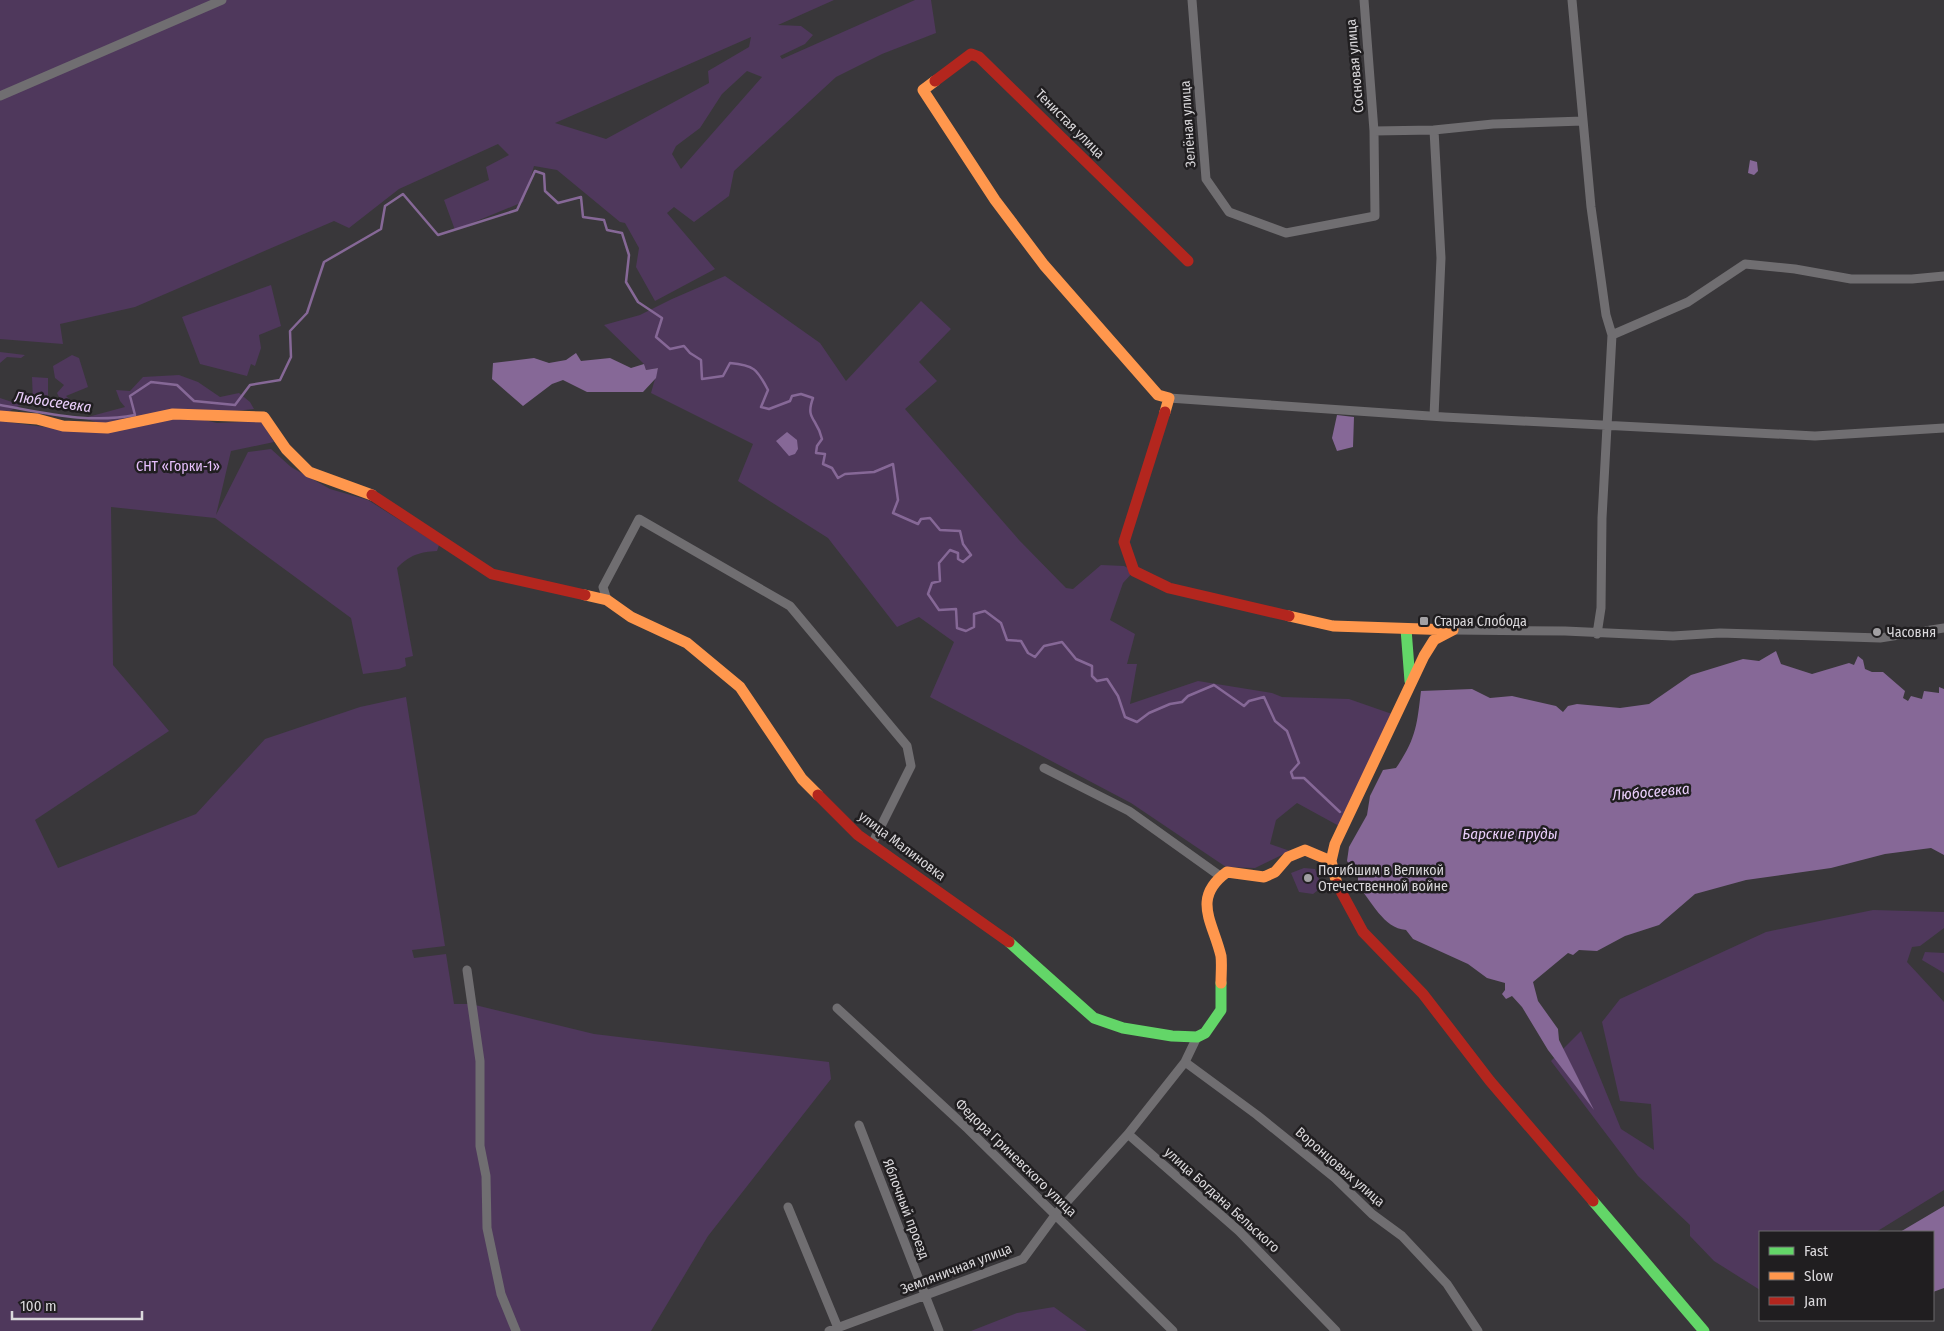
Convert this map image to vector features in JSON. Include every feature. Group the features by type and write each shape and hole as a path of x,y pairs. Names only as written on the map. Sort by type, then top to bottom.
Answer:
{"street":[{"path":"0,96 222,0"},
{"name":"Зелёная улица","path":"1192,0 1206,179 1229,212 1286,233 1375,216 1374,131"},
{"name":"Сосновая улица","path":"1364,0 1374,131"},
{"path":"1572,0 1591,206 1606,315 1612,335 1602,518 1601,608 1597,634"},
{"name":"Тенистая улица","path":"1169,398 1158,395 1044,264 995,200 923,90 971,54 979,57 1050,123 1188,261"},
{"path":"1374,131 1434,130 1493,124 1583,121"},
{"path":"1434,130 1441,258 1434,416"},
{"path":"1612,335 1688,302 1745,264 1795,269 1851,279 1912,280 1944,276"},
{"path":"1944,428 1815,436 1434,416 1169,398 1124,542 1134,571 1169,588 1332,626 1566,631 1597,634 1673,636 1720,633 1880,638 1944,628"},
{"path":"0,416 37,419 64,426 107,428 173,414 264,417 286,449 309,472 376,496 492,574 606,600 603,587 639,519 790,606 907,746 911,766 872,844"},
{"name":"улица Малиновка","path":"606,600 631,617 687,643 740,688 802,779 858,835 1004,938 1094,1018 1123,1028 1172,1036 1197,1037"},
{"path":"1406,629 1410,681"},
{"path":"1429,629 1434,640"},
{"path":"1453,630 1434,640 1410,681 1335,844 1331,861 1338,890 1363,932 1423,994 1490,1081 1704,1331"},
{"path":"1044,768 1129,811 1220,876"},
{"path":"1185,1062 1197,1037 1210,1028 1221,1010 1221,957 1210,924 1207,894 1213,882 1227,872 1264,877 1275,872 1288,857 1305,850 1331,861"},
{"path":"467,970 480,1061 480,1146 486,1176 486,1228 502,1294 516,1331"},
{"name":"Федора Гриневского улица","path":"837,1008 968,1129 1173,1331"},
{"name":"Земляничная улица","path":"833,1329 1022,1259 1056,1214 1128,1134 1185,1062"},
{"name":"Воронцовых улица","path":"1185,1062 1278,1132 1335,1178 1372,1214 1402,1236 1447,1284 1478,1331"},
{"name":"Яблочный проезд","path":"859,1124 939,1331"},
{"name":"улица Богдана Бельского","path":"1128,1134 1239,1231 1336,1331"},
{"path":"788,1206 833,1329"}],"green space":[{"path":"0,0 834,0 778,25 801,26 813,35 805,44 780,56 782,59 915,0 931,0 936,33 882,54 836,77 734,171 729,196 694,222 674,207 667,213 715,269 655,301 636,267 639,248 625,223 620,222 557,170 534,166 523,202 455,230 444,200 489,180 486,167 509,155 498,144 399,189 349,228 334,221 135,307 60,324 63,344 0,339","holes":["751,37 749,47 708,71 709,83 606,139 555,123","747,71 762,77 681,169 672,154 676,146 700,128 722,94"]},
{"path":"725,276 820,343 846,381 921,301 951,329 919,362 937,381 905,409 1019,540 1066,588 1073,589 1101,565 1124,566 1134,571 1123,583 1110,620 1135,634 1127,664 1137,664 1130,704 1198,681 1272,693 1282,697 1349,699 1392,714 1339,826 1297,803 1276,820 1270,844 1290,851 1255,868 1226,867 1131,803 930,697 954,642 919,617 897,627 828,538 738,481 753,444 651,393 658,368 646,370 644,364 604,325 640,315"},
{"path":"271,285 281,326 259,335 261,348 255,366 251,364 247,376 200,364 182,317"},
{"path":"0,352 25,355 21,358 7,357 0,363"},
{"path":"72,355 79,358 88,387 66,396 77,406 72,411 64,407 57,393 64,385 55,378 53,366"},
{"path":"179,375 198,382 220,397 239,393 250,402 254,409 104,425 84,418 125,407 120,401 116,390 130,391 143,377"},
{"path":"32,377 48,378 48,403 33,402"},
{"path":"0,398 21,405 6,413 0,411"},
{"name":"СНТ «Горки-1»","path":"188,416 217,423 261,421 274,442 231,451 216,515 248,452 271,449 291,467 330,489 368,500 439,545 437,551 415,555 397,568 413,656 405,658 406,666 399,669 363,674 351,618 215,518 111,507 113,665 169,731 35,820 58,868 196,814 265,739 360,707 406,697 445,946 412,950 414,958 446,954 454,1004 471,1004 594,1034 829,1062 831,1079 708,1236 651,1331 0,1331 0,421 52,428"},
{"path":"1304,868 1315,869 1322,887 1313,894 1299,892 1291,873"},
{"path":"1873,910 1944,912 1944,928 1920,946 1912,947 1907,962 1944,1002 1944,1190 1878,1231 1759,1231 1759,1289 1714,1261 1690,1236 1690,1225 1638,1176 1551,1061 1581,1031 1621,1129 1654,1150 1651,1104 1620,1101 1602,1022 1620,999 1766,932"},
{"path":"1925,952 1944,953 1944,973 1922,960"},
{"path":"1054,1307 1087,1331 971,1331 1017,1313"}],"water":[{"path":"1750,160 1757,162 1758,171 1754,175 1748,173"},
{"path":"576,353 581,361 610,358 631,368 644,364 646,370 658,368 656,378 643,392 587,392 563,380 552,384 523,406 492,379 493,363 534,358 549,363 566,360"},
{"path":"1337,415 1354,417 1353,447 1337,451 1332,438"},
{"path":"787,432 797,440 798,449 795,454 789,456 776,441"},
{"name":"Барские пруды","path":"1776,651 1781,664 1812,674 1849,663 1854,665 1858,656 1863,660 1865,669 1872,672 1883,672 1905,691 1903,698 1908,701 1911,696 1922,699 1924,691 1939,693 1939,687 1944,689 1944,855 1931,848 1885,854 1831,868 1746,880 1695,894 1659,925 1625,936 1597,951 1579,950 1573,955 1568,953 1533,982 1538,1001 1558,1029 1559,1040 1594,1110 1548,1050 1522,1007 1512,996 1506,999 1502,994 1505,990 1505,983 1487,978 1468,964 1413,939 1406,930 1398,928 1384,919 1358,886 1358,877 1347,861 1349,847 1367,815 1370,796 1383,770 1396,768 1408,749 1417,723 1421,691 1472,689 1490,698 1512,696 1556,706 1563,712 1568,706 1577,704 1620,708 1649,704 1691,675 1743,659 1759,661"},
{"path":"1944,1206 1944,1288 1934,1292 1934,1231 1902,1231"}],"waterway":[{"name":"Любосеевка","path":"0,405 84,418 135,415 130,396 151,382 177,385 194,401 235,405 250,385 280,380 291,357 290,331 307,313 324,262 381,229 385,206 403,194 438,235 517,210 535,171 544,174 545,191 558,203 581,197 583,217 604,220 607,230 622,233 629,255 626,282 638,302 662,318 656,337 670,349 684,346 690,353 701,360 702,379 723,376 730,363 745,365 754,369 768,390 761,407 769,409 790,401 792,396 801,394 813,398 810,411 822,439 817,446 816,453 825,454 823,464 832,468 838,478 845,474 874,472 893,464 898,500 893,513 918,524 921,519 930,518 940,530 960,531 963,544 971,555 963,562 958,559 958,553 950,550 939,563 940,581 932,583 928,594 939,610 956,609 957,628 966,631 974,627 974,614 985,611 1001,623 1007,640 1021,641 1028,653 1035,657 1044,646 1062,642 1076,659 1092,666 1092,676 1097,681 1107,679 1118,696 1125,717 1137,722 1149,713 1170,704 1182,702 1188,696 1214,685 1244,706 1249,701 1264,697 1275,721 1287,731 1299,763 1291,772 1293,778 1304,778 1340,812"}],"traffic: fast":[{"path":"1406,629 1410,681"},
{"path":"1009,942 1094,1018 1123,1028 1172,1036 1197,1037 1205,1033 1221,1010 1221,983"},
{"path":"1593,1201 1704,1331"}],"traffic: slow":[{"path":"935,81 923,90 995,200 1044,265 1158,395 1169,398 1165,412"},
{"path":"0,416 37,419 63,426 107,428 173,414 264,417 286,449 309,472 372,495"},
{"path":"585,595 607,600 631,617 687,643 740,687 802,779 818,795"},
{"path":"1289,616 1333,626 1453,630"},
{"path":"1337,884 1331,861 1335,844 1424,656 1434,640 1453,630"},
{"path":"1221,983 1221,956 1210,921 1207,901 1210,891 1216,882 1227,872 1264,877 1275,872 1288,857 1305,850 1331,861"}],"traffic: jam":[{"path":"935,81 971,54 979,57 1188,261"},
{"path":"1165,412 1124,542 1134,571 1169,588 1289,616"},
{"path":"372,495 492,574 585,595"},
{"path":"818,795 858,835 1009,942"},
{"path":"1337,884 1363,932 1423,994 1490,1081 1593,1201"}],"place":[{"name":"Старая Слобода","path":"1424,621"},
{"name":"Часовня","path":"1877,632"},
{"name":"Погибшим в Великой Отечественной войне","path":"1308,878"}]}
